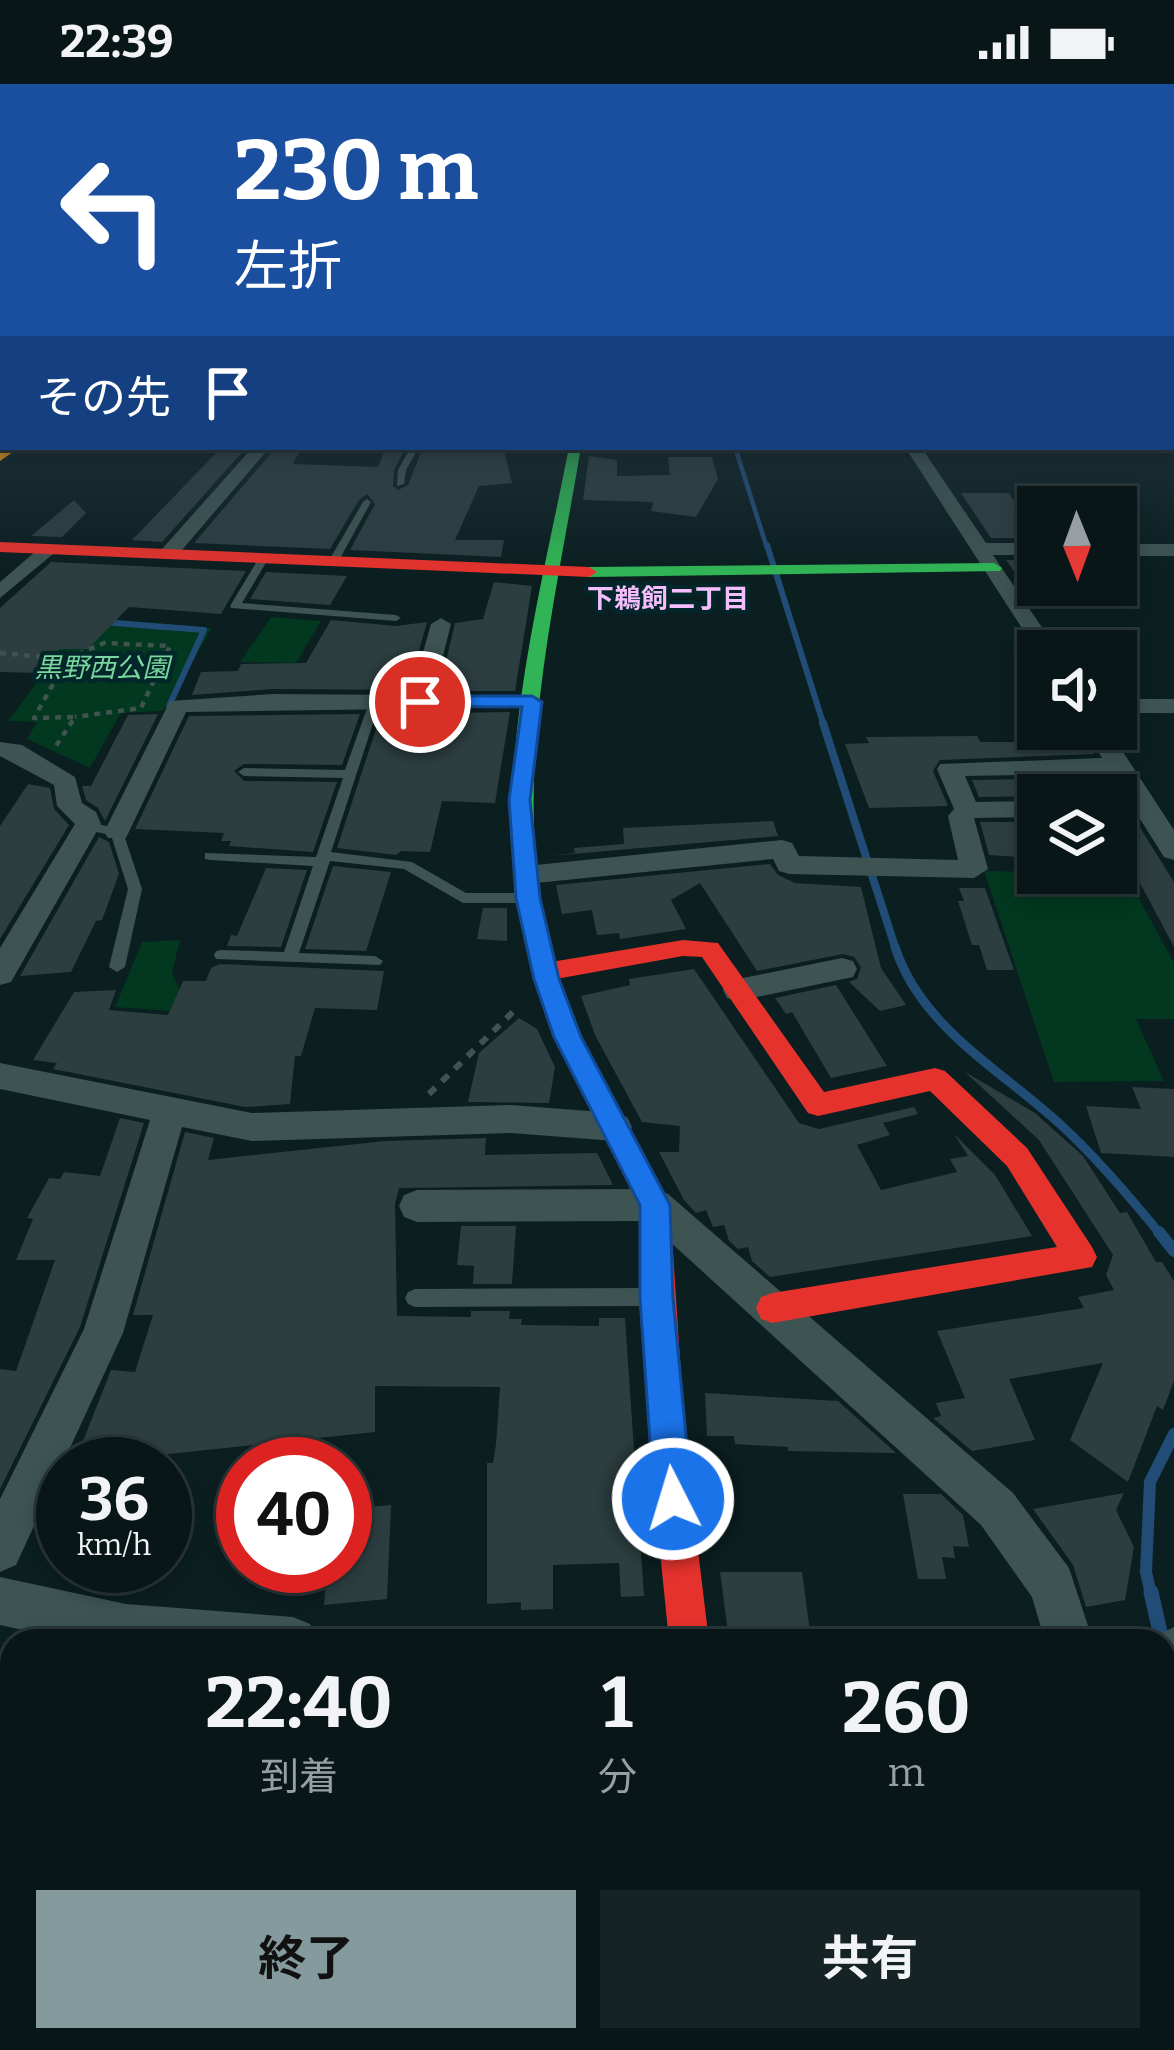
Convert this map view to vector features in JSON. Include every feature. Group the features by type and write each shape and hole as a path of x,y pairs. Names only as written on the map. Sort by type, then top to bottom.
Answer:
{"street":[{"path":"169,553 259,450"},
{"path":"574,450 520,800 527,886 546,976 568,1037 655,1205 997,1509 1052,1586 1065,1629"},
{"path":"915,450 1033,630"},
{"path":"0,547 552,572 776,570 1017,553"},
{"path":"0,592 50,549"},
{"path":"1137,550 1174,550"},
{"path":"420,702 441,624"},
{"path":"117,832 178,706 532,702"},
{"path":"1137,706 1174,706"},
{"path":"0,749 13,750 66,782 70,806 87,818 0,974"},
{"path":"1109,750 1174,851"},
{"path":"967,810 950,769 1119,765"},
{"path":"1137,808 1146,808"},
{"path":"527,886 782,849 789,865 974,869 961,816 967,810 1017,809"},
{"path":"546,976 683,948 709,949 818,1105 935,1079 1017,1157 1081,1257 772,1308"},
{"path":"738,990 842,969"},
{"path":"0,1076 169,1114 252,1127 511,1119 615,1127"},
{"path":"0,1550 103,1333 169,1114"},
{"path":"417,1206 655,1205"},
{"path":"655,1205 657,1298 688,1629"},
{"path":"0,1601 103,1629"}],"lane":[{"path":"400,484 401,470 413,450"},
{"path":"333,562 367,502"},
{"path":"262,561 235,606 396,618"},
{"path":"290,958 374,702"},
{"path":"244,772 351,775"},
{"path":"86,826 117,832 135,889 117,967"},
{"path":"210,856 407,866 463,898 527,886"},
{"path":"221,955 374,962"},
{"path":"416,1298 657,1298"}],"path":[{"path":"0,652 67,658 104,643 170,646 141,708 34,718 67,658"},
{"path":"52,752 75,716"},
{"path":"396,1126 546,976"}],"green space":[{"name":"黒野西公園","path":"44,614 212,628 163,711 121,713 90,768 27,739 37,722 8,721 54,660 0,655 0,643"},
{"path":"271,617 321,621 296,663 240,662"},
{"path":"984,871 1017,872 1017,894 1137,894 1174,963 1174,1019 1136,1019 1164,1081 1054,1082"},
{"path":"180,940 172,973 184,999 182,1012 115,1007 142,942"}],"building":[{"path":"219,450 244,450 162,542 132,540"},
{"path":"385,450 404,450 394,470 393,486 398,490 408,485 422,450 504,450 512,483 479,486 455,540 504,540 501,557 350,550 375,504 367,494 330,549 194,543 273,451 300,451 293,464 378,467"},
{"path":"589,456 617,460 617,476 670,475 668,457 712,457 718,479 696,517 651,511 653,502 583,500"},
{"path":"961,493 1009,493 1017,505 1017,538 991,538"},
{"path":"74,500 86,513 62,537 31,536"},
{"path":"51,562 246,571 221,614 129,607 88,649 60,649 41,673 0,672 0,608"},
{"path":"266,572 347,576 330,605 250,599"},
{"path":"494,582 532,586 515,691 439,691 455,623 483,619"},
{"path":"331,620 396,626 427,622 408,690 273,689 192,695 201,672 238,671 241,664 306,663"},
{"path":"510,712 495,803 442,801 430,852 396,855 337,848 381,714"},
{"path":"158,714 105,821 86,800 82,786 91,786 128,715"},
{"path":"360,714 342,765 244,764 234,771 244,781 337,782 313,852 229,846 231,841 221,841 224,833 135,829 189,716"},
{"path":"977,736 980,742 1017,742 1017,750 1092,750 1094,754 940,760 933,771 948,806 869,808 845,744 869,743 866,737"},
{"path":"1017,779 1017,796 979,797 972,780"},
{"path":"28,784 50,788 54,809 69,825 0,939 0,826"},
{"path":"773,821 778,836 549,856 575,853 574,848 624,844 623,828"},
{"path":"980,822 1017,822 1017,857 989,855"},
{"path":"1137,823 1174,882 1174,947 1137,877"},
{"path":"99,837 109,842 119,874 102,920 96,921 71,972 20,976"},
{"path":"770,864 778,875 795,883 861,887 881,968 906,1005 880,1011 849,982 857,979 861,967 854,957 843,954 757,971 700,883 671,900 686,929 620,939 619,933 597,935 592,910 562,914 556,885"},
{"path":"333,866 391,872 366,951 305,949"},
{"path":"266,868 307,870 281,947 227,946 231,935 237,936"},
{"path":"959,888 985,888 1014,970 987,970 979,945 972,945 958,901 964,901"},
{"path":"483,908 507,908 507,941 477,939"},
{"path":"220,964 384,971 377,1010 315,1008 301,1056 295,1056 290,1104 245,1107 53,1069 57,1063 33,1060 74,992 116,990 109,1010 168,1015 183,981 206,981 211,968"},
{"path":"694,969 799,1123 819,1129 914,1107 918,1114 883,1123 890,1135 857,1145 881,1190 957,1172 950,1159 968,1156 954,1134 995,1175 1032,1236 770,1277 752,1261 748,1247 738,1249 729,1241 724,1225 713,1227 706,1210 696,1213 684,1200 659,1152 679,1152 680,1126 642,1122 595,1035 581,996 630,985 629,979"},
{"path":"836,985 887,1066 831,1078 792,1012 786,1014 775,998"},
{"path":"519,1018 537,1029 555,1067 549,1103 468,1102 479,1053"},
{"path":"965,1072 1035,1113 1083,1156 1120,1213 1127,1212 1156,1262 1162,1262 1174,1281 1174,1381 1163,1410 1157,1406 1128,1482 1070,1440 1103,1363 1009,1379 1035,1440 972,1451 933,1418 941,1416 936,1403 965,1398 937,1331 1084,1308 1078,1297 1114,1290 1106,1275 1113,1255 1039,1140"},
{"path":"1132,1087 1174,1089 1174,1157 1101,1153 1086,1106 1141,1109"},
{"path":"120,1118 144,1123 80,1327 0,1489 0,1369 16,1371 55,1260 16,1260 33,1219 27,1218 49,1178 60,1179 64,1172 100,1176"},
{"path":"185,1132 214,1138 208,1160 385,1141 486,1138 485,1155 597,1153 613,1185 399,1188 395,1204 397,1316 471,1317 471,1311 510,1311 509,1319 522,1319 521,1325 599,1326 599,1318 625,1318 644,1596 621,1597 619,1563 553,1565 553,1609 521,1610 521,1602 487,1604 487,1463 493,1463 500,1387 375,1386 375,1432 216,1437 216,1449 192,1451 192,1437 85,1437 111,1370 135,1372 153,1315 133,1315"},
{"path":"461,1226 516,1226 512,1284 473,1284 474,1266 457,1265"},
{"path":"705,1393 838,1401 896,1453 788,1451 788,1447 735,1444 734,1436 707,1436"},
{"path":"1124,1493 1116,1510 1134,1547 1125,1600 1086,1607 1073,1565 1033,1509"},
{"path":"903,1494 941,1494 963,1515 969,1547 953,1546 955,1558 942,1557 946,1579 918,1579"},
{"path":"391,1505 387,1599 324,1605 325,1593 372,1593 372,1507"},
{"path":"720,1572 802,1572 810,1629 728,1629"}],"waterway":[{"path":"736,450 767,548"},
{"path":"767,545 824,726"},
{"path":"102,622 204,630 169,706"},
{"path":"823,723 895,947"},
{"path":"895,947 907,976 944,1025 1075,1139 1161,1235"},
{"path":"1159,1232 1174,1251"},
{"path":"1151,1595 1146,1572 1150,1482 1174,1434"},
{"path":"1151,1592 1159,1629"}],"traffic: fast":[{"path":"574,450 527,712 520,799 522,844 531,913 554,1002 628,1152"},
{"path":"589,572 994,568"}],"traffic: slow":[{"path":"0,457 10,450"}],"traffic: jam":[{"path":"0,547 589,572"},
{"path":"545,972 683,948 709,949 818,1105 935,1079 1017,1157 1081,1257 772,1308"},
{"path":"628,1152 655,1205 668,1452 688,1629"}],"district":[{"name":"下鵜飼二丁目","path":"668,599"}],"route":[{"path":"420,702 532,702 520,800 528,898 547,979 568,1037 655,1205 657,1298 673,1499"}]}
